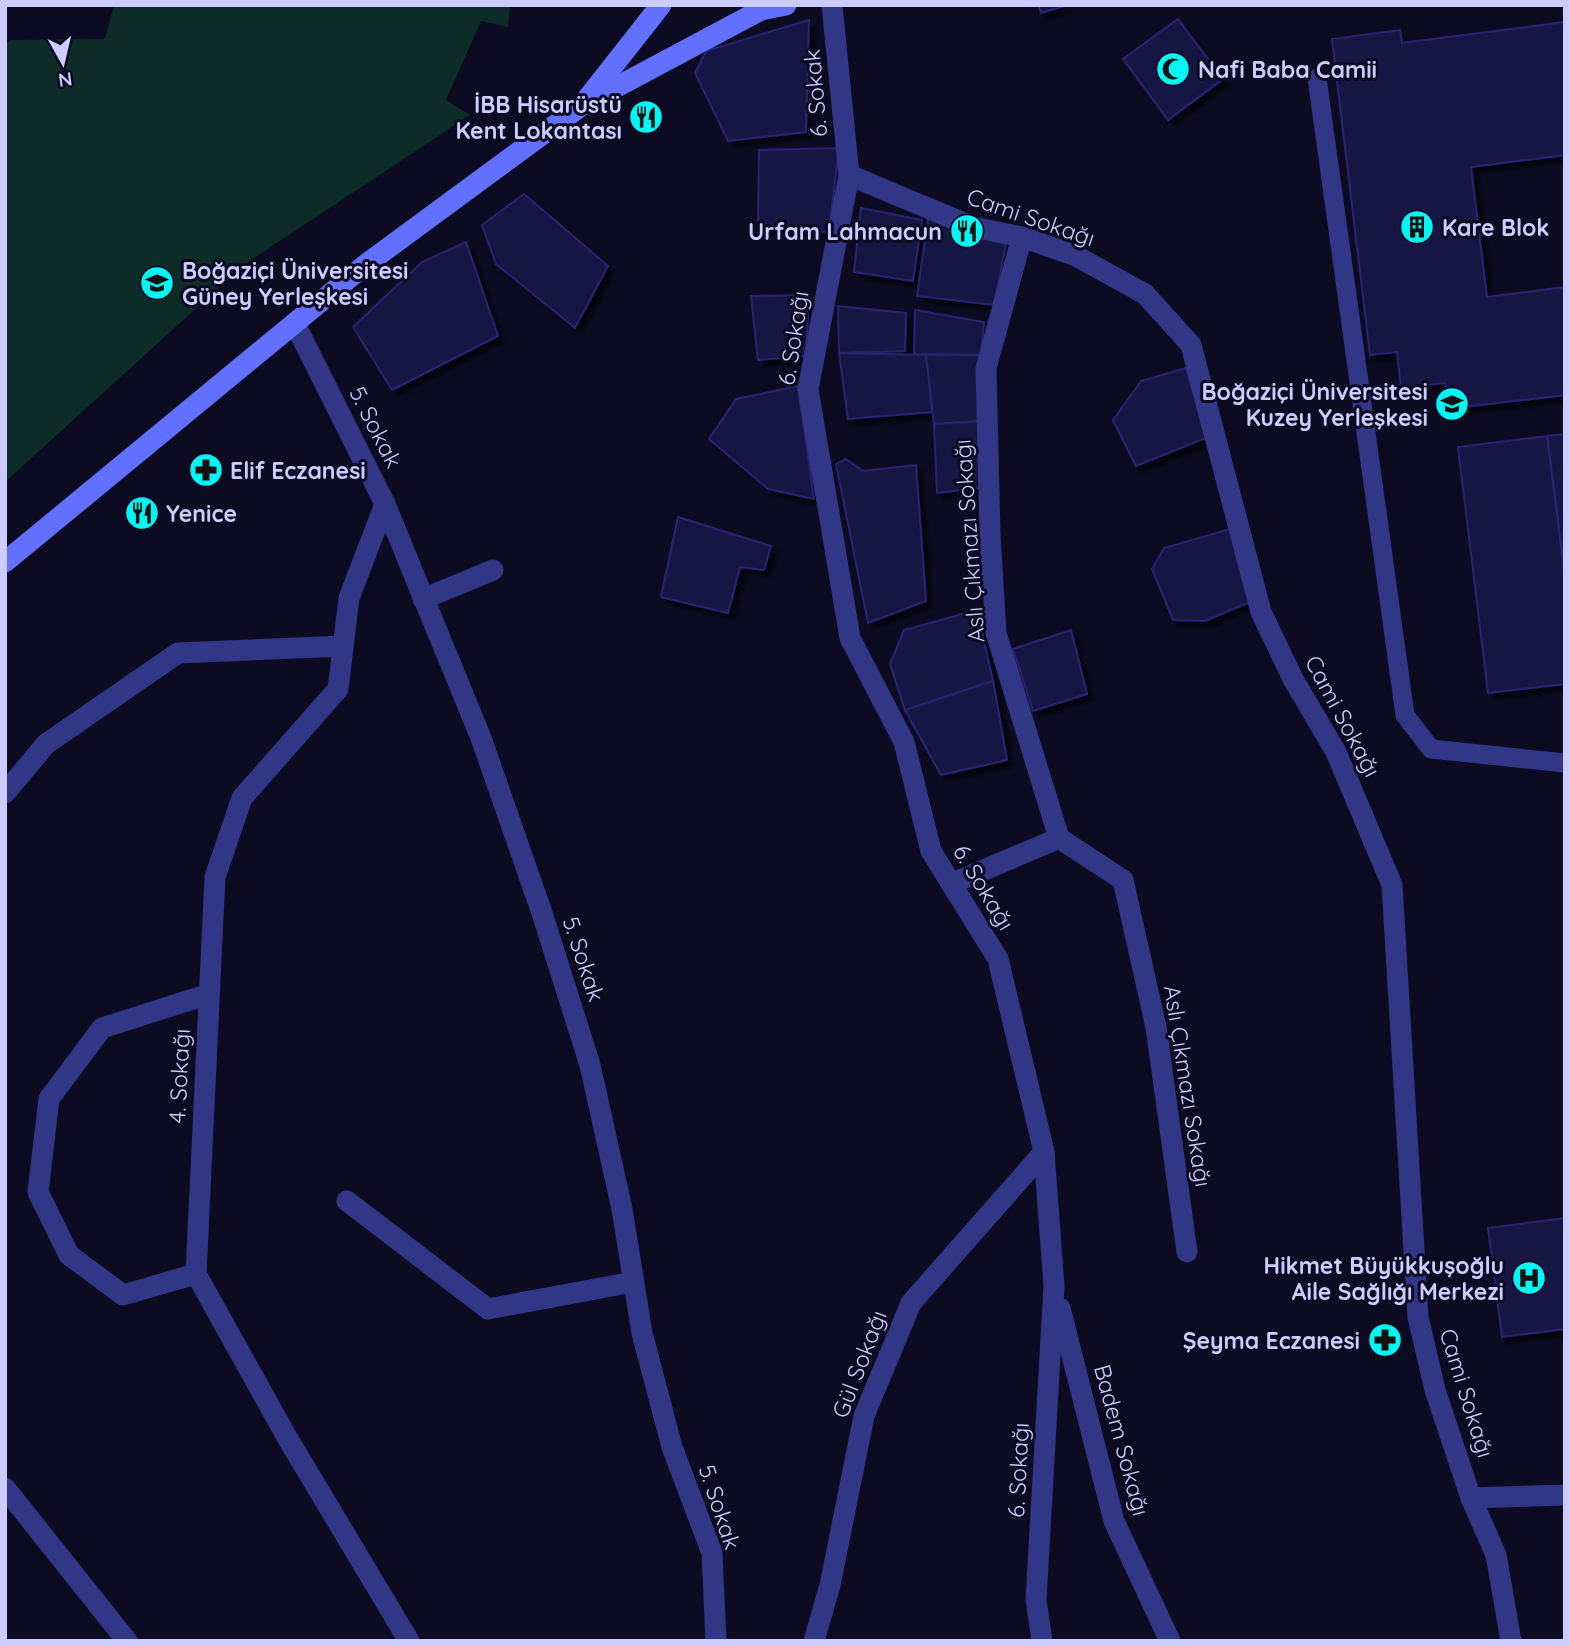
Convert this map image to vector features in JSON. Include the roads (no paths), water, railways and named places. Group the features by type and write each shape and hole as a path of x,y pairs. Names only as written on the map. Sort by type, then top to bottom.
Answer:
{"main road":[{"path":"581,106 661,5"},
{"path":"5,562 365,265 581,106 758,8 786,5"}],"street":[{"name":"6. Sokak","path":"832,5 849,175"},
{"name":"Cami Sokağı","path":"849,175 973,226 1023,237 1076,256 1145,294 1191,345 1261,612 1293,679 1336,752 1392,885 1418,1318 1436,1390 1471,1498 1496,1555 1511,1641"},
{"name":"6. Sokağı","path":"849,175 808,389 850,638 904,742 931,851 998,960 1044,1152 1054,1286 1037,1600 1042,1641"},
{"name":"Aslı Çıkmazı Sokağı","path":"1023,237 986,369 990,547 996,633 1059,838 1123,880 1156,1027 1187,1252"},
{"name":"5. Sokak","path":"295,324 385,504 481,738 590,1065 622,1209 642,1334 672,1447 712,1553 716,1641"},
{"name":"4. Sokağı","path":"196,1274 215,877 242,798 338,689 349,598 385,504"},
{"path":"424,598 493,570"},
{"path":"5,793 46,744 178,653 344,646"},
{"path":"951,884 1059,838"},
{"path":"209,994 102,1028 50,1099 38,1192 69,1255 123,1295 196,1274 288,1439 409,1638"},
{"name":"Gül Sokağı","path":"814,1641 830,1585 864,1416 911,1303 1044,1152"},
{"path":"347,1201 488,1309 633,1282"},
{"name":"Badem Sokağı","path":"1054,1286 1114,1521 1170,1641"},
{"path":"5,1488 127,1641"},
{"path":"1471,1498 1565,1495"}],"lane":[{"path":"1317,78 1405,715 1431,749 1565,763"}],"place":[{"name":"Nafi Baba Camii","path":"1173,69"},
{"name":"İBB Hisarüstü Kent Lokantası","path":"646,117"},
{"name":"Kare Blok","path":"1417,227"},
{"name":"Urfam Lahmacun","path":"967,231"},
{"name":"Boğaziçi Üniversitesi Güney Yerleşkesi","path":"157,283"},
{"name":"Boğaziçi Üniversitesi Kuzey Yerleşkesi","path":"1452,404"},
{"name":"Elif Eczanesi","path":"206,470"},
{"name":"Yenice","path":"142,513"},
{"name":"Hikmet Büyükkuşoğlu Aile Sağlığı Merkezi","path":"1529,1278"},
{"name":"Şeyma Eczanesi","path":"1385,1340"}]}
